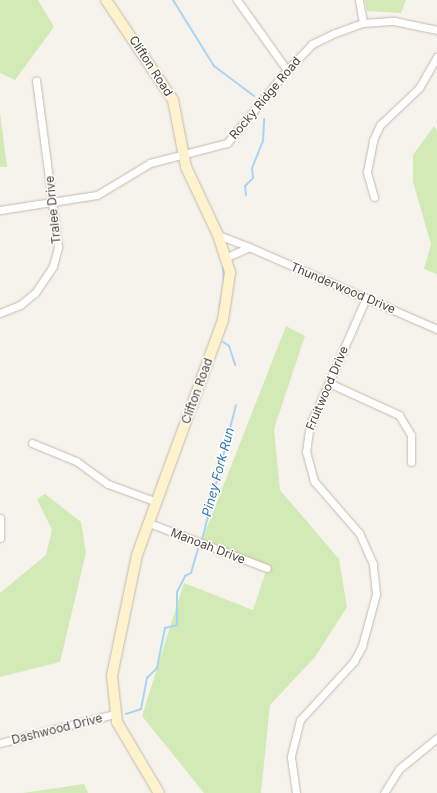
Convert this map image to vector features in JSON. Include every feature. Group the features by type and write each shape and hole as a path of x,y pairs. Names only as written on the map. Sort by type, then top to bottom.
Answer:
{"main road":[{"name":"Clifton Road","path":"106,0 170,92 177,114 182,154 193,185 218,235 227,257 231,278 227,306 134,566 112,676 115,714 159,793"}],"street":[{"path":"238,0 287,70"},
{"path":"359,0 363,23"},
{"name":"Rocky Ridge Road","path":"0,210 54,204 97,195 135,170 182,154 212,150 227,142 287,70 312,44 363,23 394,21 437,30"},
{"path":"374,197 366,160 373,140 380,125 419,88 437,57"},
{"name":"Tralee Drive","path":"0,313 20,305 35,293 53,266 58,247 54,204 36,80"},
{"name":"Thunderwood Drive","path":"218,235 249,247 437,329"},
{"path":"227,257 249,247"},
{"name":"Fruitwood Drive","path":"296,793 291,756 300,720 354,660 362,646 376,594 373,564 359,533 323,492 308,468 306,438 366,298"},
{"path":"329,383 399,415 411,435 410,462"},
{"path":"32,443 76,461 108,484 156,502"},
{"path":"0,518 0,538"},
{"name":"Manoah Drive","path":"149,523 268,568"},
{"name":"Dashwood Drive","path":"0,743 115,714"},
{"path":"384,793 399,769 436,740"}],"green space":[{"path":"0,0 38,0 54,27 15,80 0,73"},
{"path":"365,0 406,0 401,13 367,11"},
{"path":"0,112 7,167 0,167"},
{"path":"434,126 437,131 437,274 424,269 431,244 413,182 413,155"},
{"path":"286,326 305,336 274,429 280,490 339,559 347,607 315,657 270,705 261,793 204,793 142,716 184,583 253,610 267,568 202,540"},
{"path":"45,494 81,522 86,553 60,662 0,677 0,593 46,555 52,530 37,499"},
{"path":"84,784 88,793 23,793"}],"waterway":[{"name":"Piney Fork Run","path":"173,0 214,66 254,96"},
{"name":"Piney Fork Run","path":"246,195 245,186 253,178 252,168 263,141 264,119"},
{"name":"Piney Fork Run","path":"223,267 224,283"},
{"name":"Piney Fork Run","path":"220,307 223,291"},
{"name":"Piney Fork Run","path":"223,342 229,346 235,365"},
{"name":"Piney Fork Run","path":"202,540 236,405"},
{"path":"126,714 141,709 147,678 157,668 165,628 177,625 177,592 185,576 191,573 198,549"}]}
